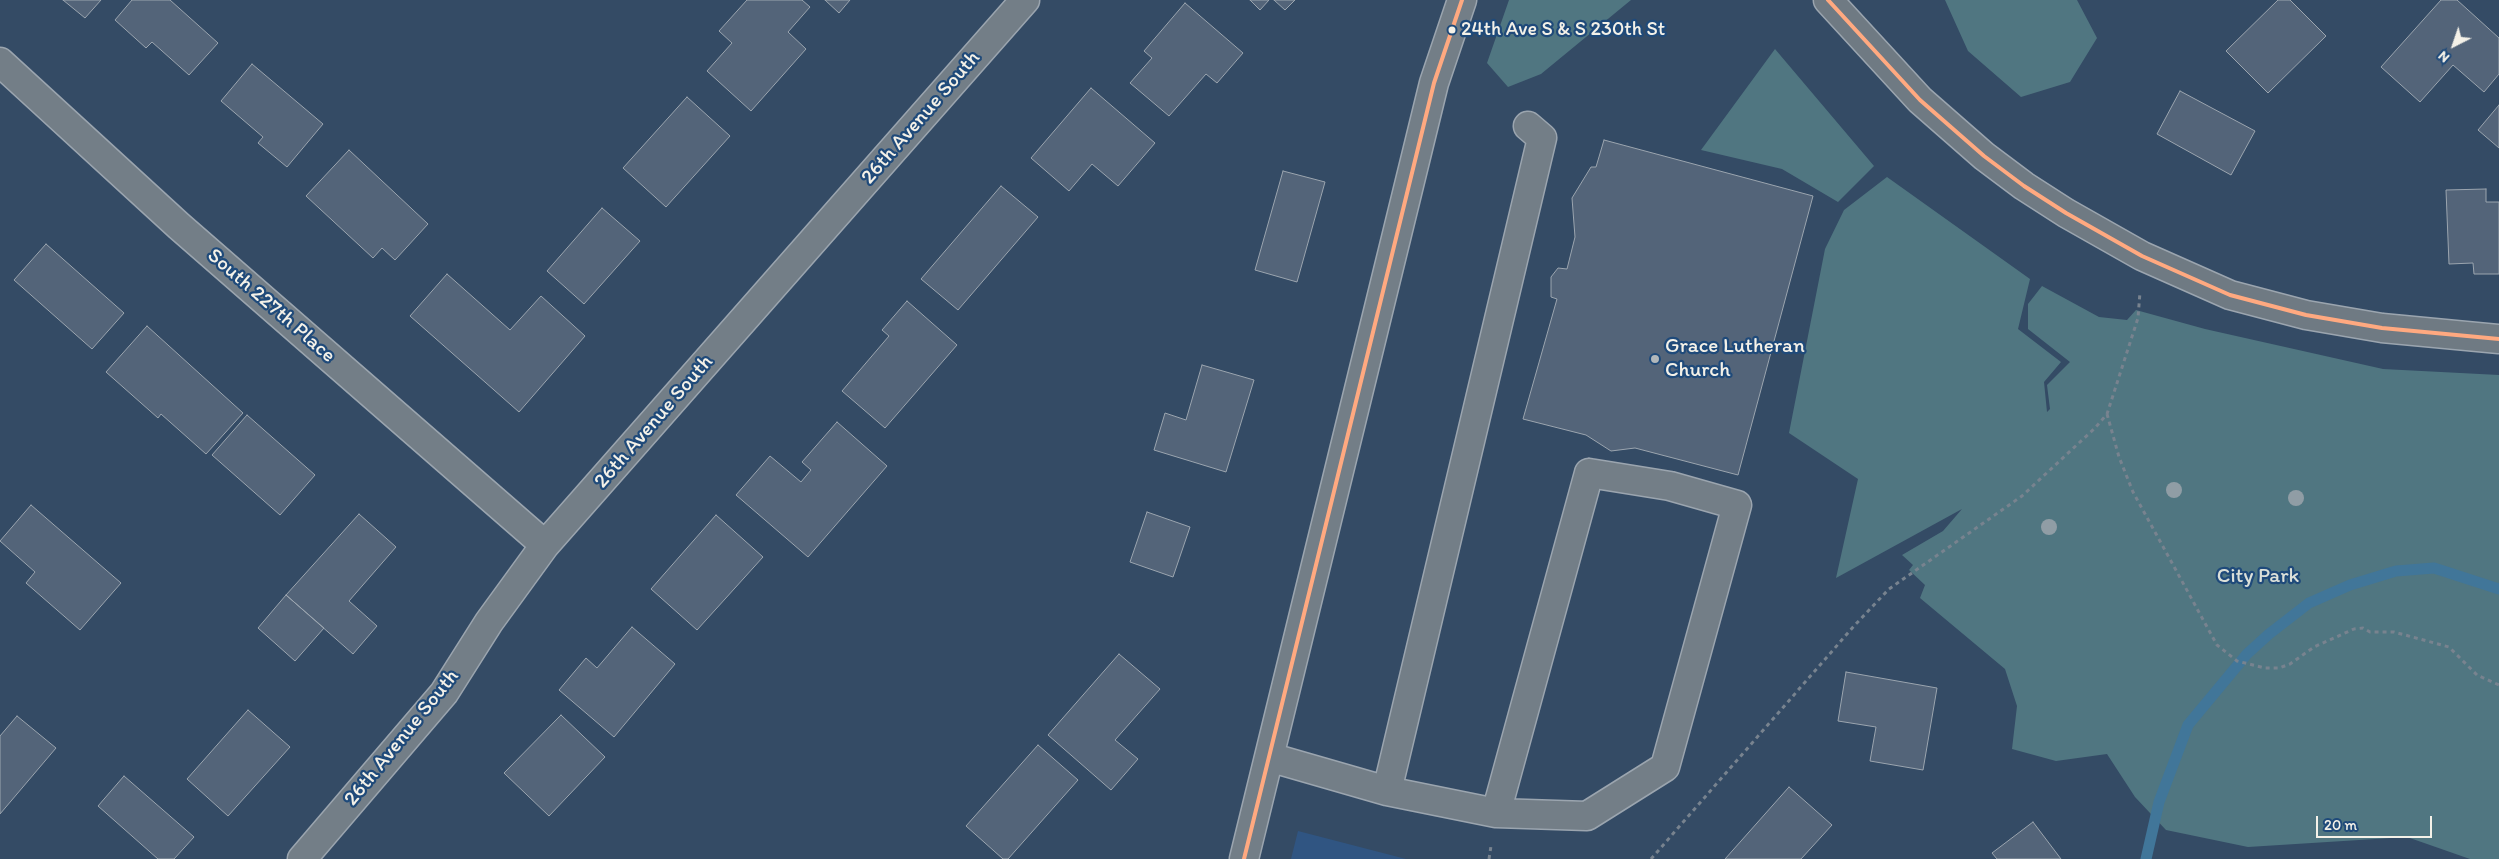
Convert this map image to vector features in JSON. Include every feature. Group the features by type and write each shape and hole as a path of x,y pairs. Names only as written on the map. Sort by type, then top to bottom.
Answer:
{"main road":[{"path":"1828,0 1920,100 1984,156 2024,186 2066,213 2142,256 2230,295 2306,315 2382,328 2499,339"}],"street":[{"name":"26th Avenue South","path":"302,859 444,693 489,622 545,545 1025,0"},
{"path":"1244,859 1434,83 1462,0"},
{"name":"South 227th Place","path":"0,62 179,226 545,545"},
{"path":"1387,791 1542,138 1528,126"},
{"path":"1269,757 1387,791 1496,813 1587,816 1666,767 1737,505 1670,486 1589,473 1496,813"}],"path":[{"path":"1651,859 1854,626 1889,589 2022,496 2082,441 2107,414 2138,318 2142,256"},
{"path":"2107,414 2119,457 2133,492 2217,645 2237,662 2265,668 2279,668 2290,664 2314,647 2354,628 2362,628 2370,632 2394,632 2449,647 2477,675 2499,684"}],"shaded area":[{"path":"1298,831 1406,859 1291,859"}],"green space":[{"path":"1509,0 1631,0 1541,74 1508,87 1487,63"},
{"path":"1945,0 2077,0 2097,38 2070,82 2021,97 1968,51"},
{"path":"1775,49 1874,166 1838,202 1782,169 1701,150"},
{"name":"City Park","path":"1887,177 2030,279 2018,329 2061,362 2044,382 2047,412 2050,409 2047,385 2070,362 2028,329 2028,304 2042,286 2099,317 2127,320 2136,310 2205,329 2383,369 2499,375 2499,859 2470,859 2407,837 2248,847 2166,830 2135,797 2107,754 2056,761 2012,749 2017,706 2005,669 1920,598 1925,585 1909,570 1913,565 1902,555 1943,531 1962,509 1836,578 1858,479 1789,433 1825,249 1844,210"}],"building":[{"path":"63,0 101,0 85,18"},
{"path":"132,0 170,0 218,43 189,75 152,42 146,48 115,20"},
{"path":"747,0 802,0 810,7 788,32 806,49 751,111 707,71 732,43 719,31"},
{"path":"825,0 850,0 839,13"},
{"path":"1250,0 1269,0 1260,10"},
{"path":"1274,0 1295,0 1285,10"},
{"path":"2278,0 2290,0 2326,36 2268,93 2226,51"},
{"path":"2441,0 2457,0 2499,38 2499,74 2484,92 2453,65 2420,102 2381,67"},
{"path":"1185,3 1243,53 1217,83 1206,74 1169,116 1130,83 1152,58 1144,51"},
{"path":"252,64 323,124 287,167 258,143 263,137 221,101"},
{"path":"1091,88 1155,143 1118,186 1092,164 1069,191 1031,158"},
{"path":"2180,91 2255,131 2231,175 2157,134"},
{"path":"687,97 730,136 666,207 623,168"},
{"path":"2499,105 2499,148 2478,130"},
{"name":"Grace Lutheran Church","path":"1604,140 1813,196 1738,475 1635,448 1611,451 1586,435 1523,419 1557,299 1551,297 1551,277 1558,268 1567,269 1575,237 1572,198 1591,167 1596,167"},
{"path":"349,150 428,224 395,260 382,248 373,258 306,196"},
{"path":"1283,171 1325,182 1297,282 1255,270"},
{"path":"1001,186 1038,217 958,310 921,279"},
{"path":"2486,189 2486,202 2499,202 2499,274 2474,274 2473,263 2449,264 2446,190"},
{"path":"602,208 640,241 584,304 547,271"},
{"path":"46,244 124,313 92,349 14,280"},
{"path":"447,274 510,330 541,296 585,336 519,412 410,316"},
{"path":"907,301 957,345 885,428 842,391 889,336 882,330"},
{"path":"147,326 243,413 206,454 161,414 158,418 106,372"},
{"path":"1202,365 1254,380 1226,472 1154,450 1165,413 1186,420"},
{"path":"247,415 315,475 280,515 212,455"},
{"path":"837,422 887,466 808,557 736,495 770,456 801,482 811,470 802,462"},
{"path":"31,505 121,583 80,630 26,583 35,572 0,541"},
{"path":"1147,512 1190,527 1173,577 1130,562"},
{"path":"359,514 396,547 349,601 377,626 353,654 286,595"},
{"path":"716,515 763,557 697,630 651,589"},
{"path":"286,595 324,628 295,661 258,628"},
{"path":"632,627 675,664 614,737 559,690 586,658 597,668"},
{"path":"1119,654 1160,689 1115,740 1138,759 1111,790 1048,735"},
{"path":"1846,672 1937,688 1923,770 1870,761 1876,727 1838,721"},
{"path":"248,710 290,747 228,816 187,779"},
{"path":"561,715 605,757 549,816 504,773"},
{"path":"17,716 56,748 0,814 0,736"},
{"path":"1038,745 1078,780 1008,859 1003,859 966,826"},
{"path":"124,776 194,837 174,859 158,859 98,806"},
{"path":"1789,787 1832,825 1801,859 1725,859"},
{"path":"2033,822 2061,859 1997,859 1992,853"}],"waterway":[{"path":"2146,859 2159,802 2188,725 2247,654 2309,603 2350,585 2396,571 2434,568 2499,589"}],"transit line":[{"path":"1244,859 1434,83 1462,0"},
{"path":"1828,0 1920,100 1984,156 2024,186 2066,213 2142,256 2230,295 2306,315 2382,328 2499,339"}],"place":[{"name":"24th Ave S & S 230th St","path":"1452,30"},
{"name":"Grace Lutheran Church","path":"1655,359"}]}
